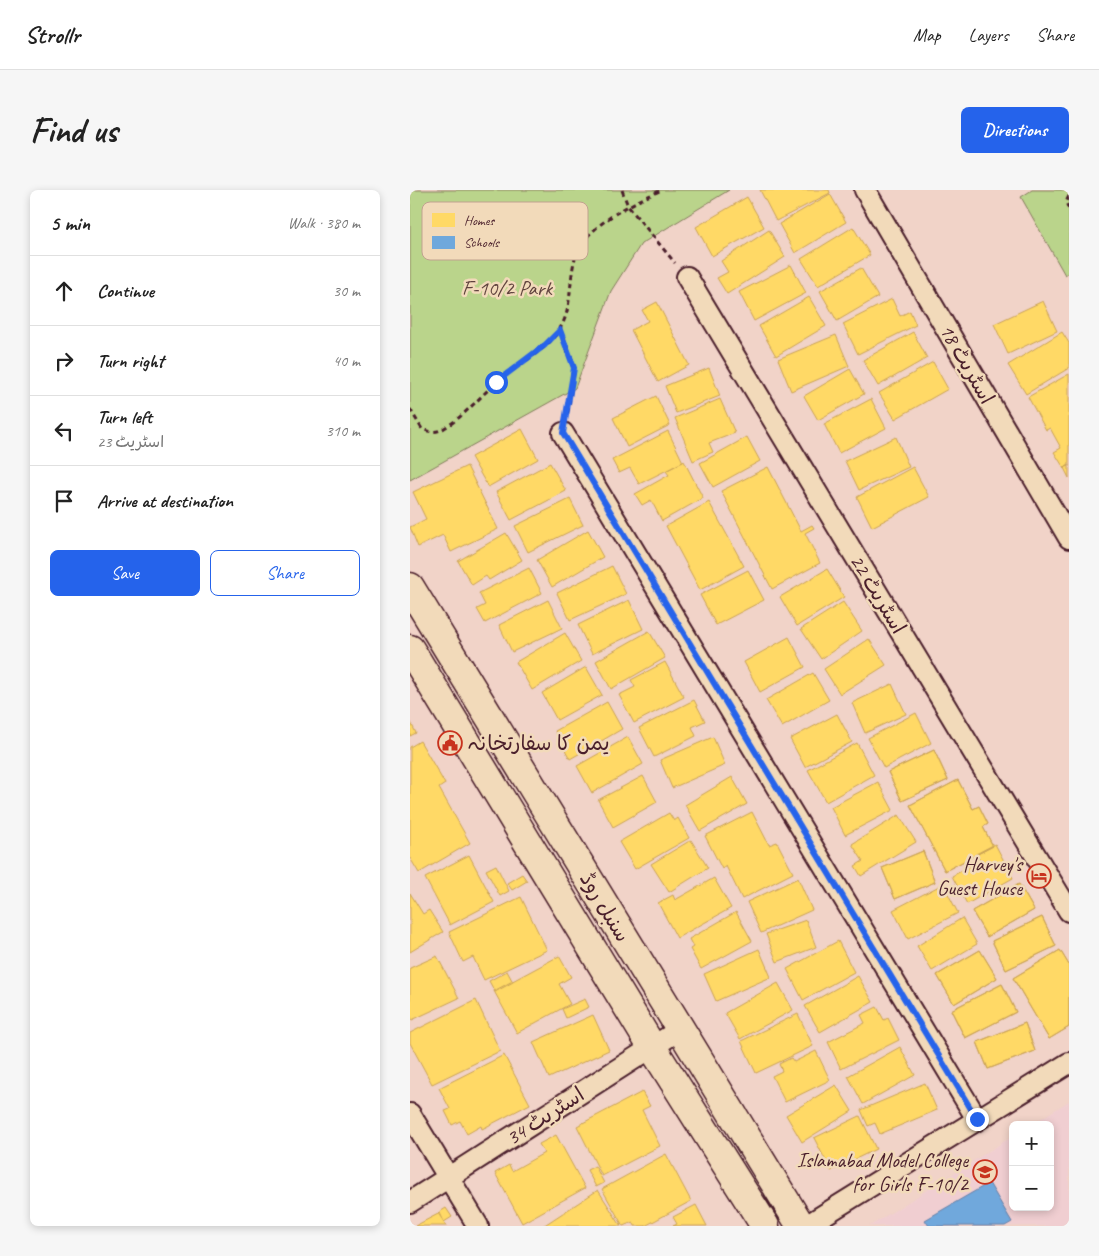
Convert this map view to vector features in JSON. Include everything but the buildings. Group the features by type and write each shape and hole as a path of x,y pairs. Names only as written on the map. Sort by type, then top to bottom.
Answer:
{"street":[{"name":"اسٹریٹ 18","path":"865,190 1069,538"},
{"name":"اسٹریٹ 22","path":"687,277 1069,911"},
{"path":"563,433 977,1119"},
{"name":"سنبل روڈ","path":"410,587 800,1226"},
{"path":"415,656 446,647"},
{"name":"سنبل روڈ","path":"415,656 652,1048 765,1226"},
{"name":"اسٹریٹ 34","path":"410,1202 679,1030"},
{"path":"806,1226 1069,1063"},
{"path":"410,1114 478,1226"}],"path":[{"path":"622,190 628,206 687,277"},
{"path":"588,237 603,223 628,206 662,190"},
{"path":"1069,196 1066,202 1069,210"},
{"path":"410,409 422,430 434,433 464,414 496,382 545,345 560,330 576,260"},
{"path":"560,330 574,368 563,433"}],"shaded area":[{"name":"Islamabad Model College for Girls F-10/2","path":"1069,1101 1069,1226 870,1226 1009,1139 1009,1211 1054,1211 1054,1121 1037,1121"}],"green space":[{"name":"F-10/2 Park","path":"410,190 729,190 641,244 611,291 575,388 410,480"},
{"path":"1032,190 1069,190 1069,272 1065,275 1021,197"}],"place":[{"name":"یمن کا سفارتخانہ","path":"450,743"},
{"name":"Harvey's Guest House","path":"1039,876"},
{"name":"Islamabad Model College for Girls F-10/2","path":"985,1172"}],"route":[{"path":"496,382 545,345 560,330 574,368 563,433 977,1119"}]}
